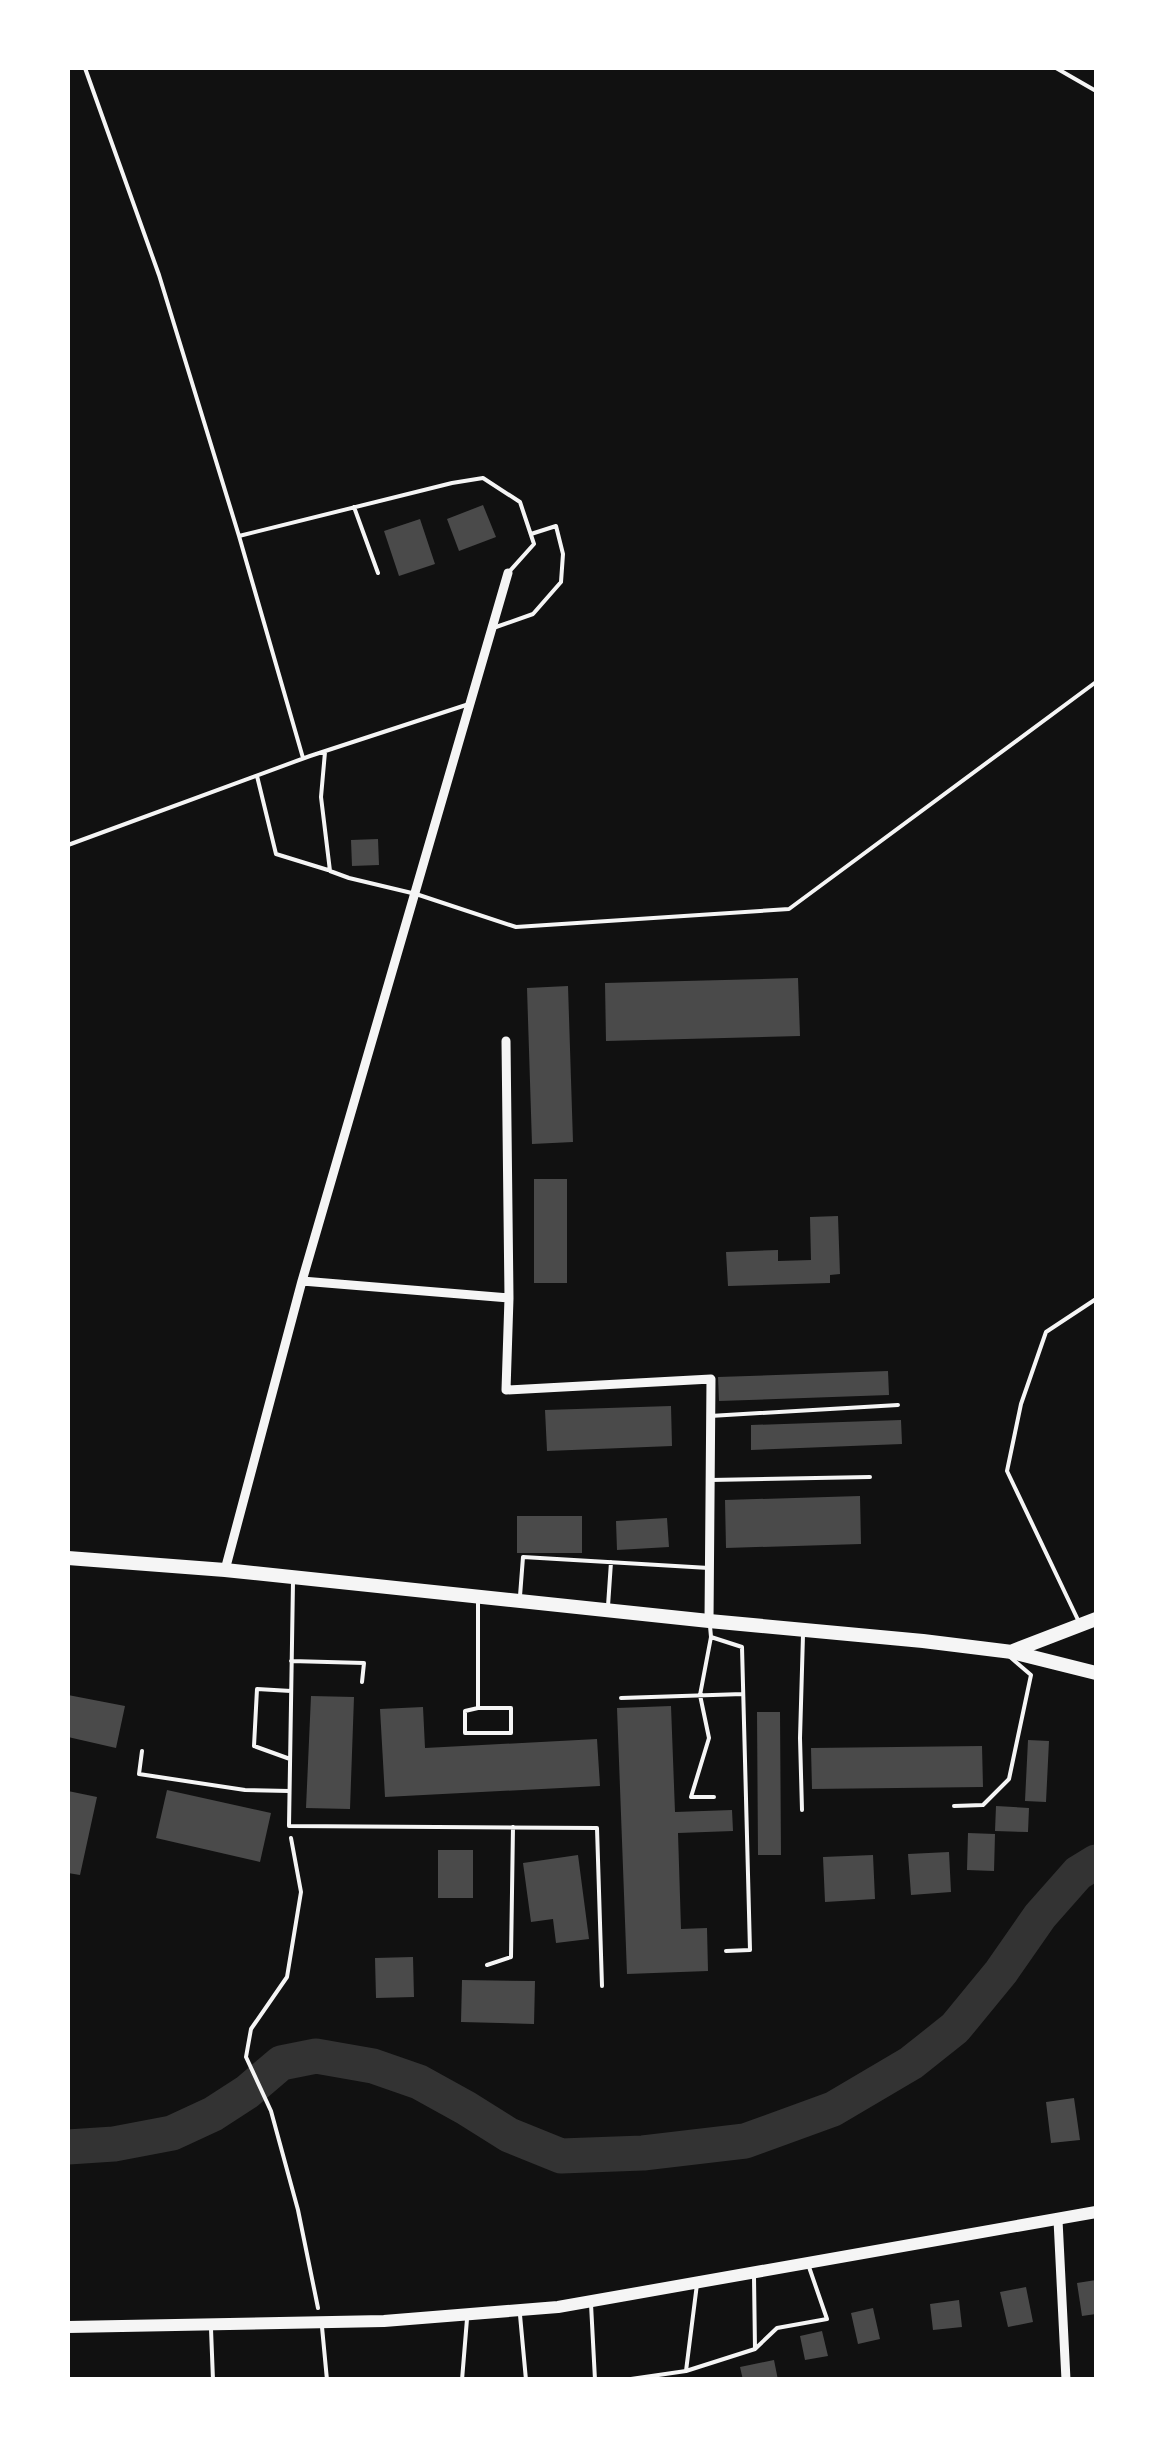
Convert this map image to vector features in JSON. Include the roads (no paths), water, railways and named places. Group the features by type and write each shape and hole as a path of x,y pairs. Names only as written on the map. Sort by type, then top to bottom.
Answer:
{"main road":[{"path":"68,1558 225,1570 1007,1651 1096,1674"},
{"path":"1007,1651 1096,1619"},
{"path":"68,2327 384,2321 520,2310 591,2301 1096,2212"}],"street":[{"path":"225,1570 302,1281 508,573"},
{"path":"506,1041 506,1390 710,1379 709,1621"},
{"path":"302,1281 508,1298"},
{"path":"1058,2220 1066,2380"}],"lane":[{"path":"86,68 159,275 304,759"},
{"path":"239,536 483,478 520,502 534,544 508,573"},
{"path":"354,508 378,573"},
{"path":"492,628 533,614 561,582 563,554 556,526 530,534"},
{"path":"257,776 276,854 516,927 789,909 1096,682"},
{"path":"68,845 470,703"},
{"path":"325,752 321,797 330,871"},
{"path":"1081,1626 1007,1471 1022,1404 1046,1332 1096,1299"},
{"path":"710,1416 898,1405"},
{"path":"710,1480 870,1477"},
{"path":"519,1601 523,1557 709,1568"},
{"path":"607,1610 611,1562"},
{"path":"293,1577 289,1826 597,1828 602,1986"},
{"path":"478,1596 478,1708"},
{"path":"709,1621 711,1637 700,1696 709,1738 692,1797 714,1797"},
{"path":"802,1810 803,1630"},
{"path":"711,1637 742,1647 750,1950 726,1951"},
{"path":"954,1806 983,1805 1009,1780 1032,1676 1007,1651"},
{"path":"292,1661 364,1664 362,1682"},
{"path":"290,1759 254,1746 257,1689 291,1692"},
{"path":"621,1698 744,1694"},
{"path":"478,1708 511,1708 511,1733 465,1733 465,1711 478,1708"},
{"path":"142,1751 139,1774 245,1790 290,1791"},
{"path":"486,1965 511,1956 514,1828"},
{"path":"624,2380 686,2371 756,2349 778,2328 827,2319 808,2263"},
{"path":"754,2272 756,2349"},
{"path":"686,2371 697,2282"},
{"path":"591,2301 595,2380"},
{"path":"520,2310 526,2380"},
{"path":"462,2380 468,2314"},
{"path":"322,2322 327,2380"},
{"path":"210,2324 212,2380"}],"waterway":[{"path":"68,2147 114,2144 172,2133 213,2114 281,2063 316,2056 373,2066 419,2082 509,2135 561,2156 643,2153 745,2141 833,2109 911,2063 955,2028 1040,1916 1078,1873 1096,1862"}]}
